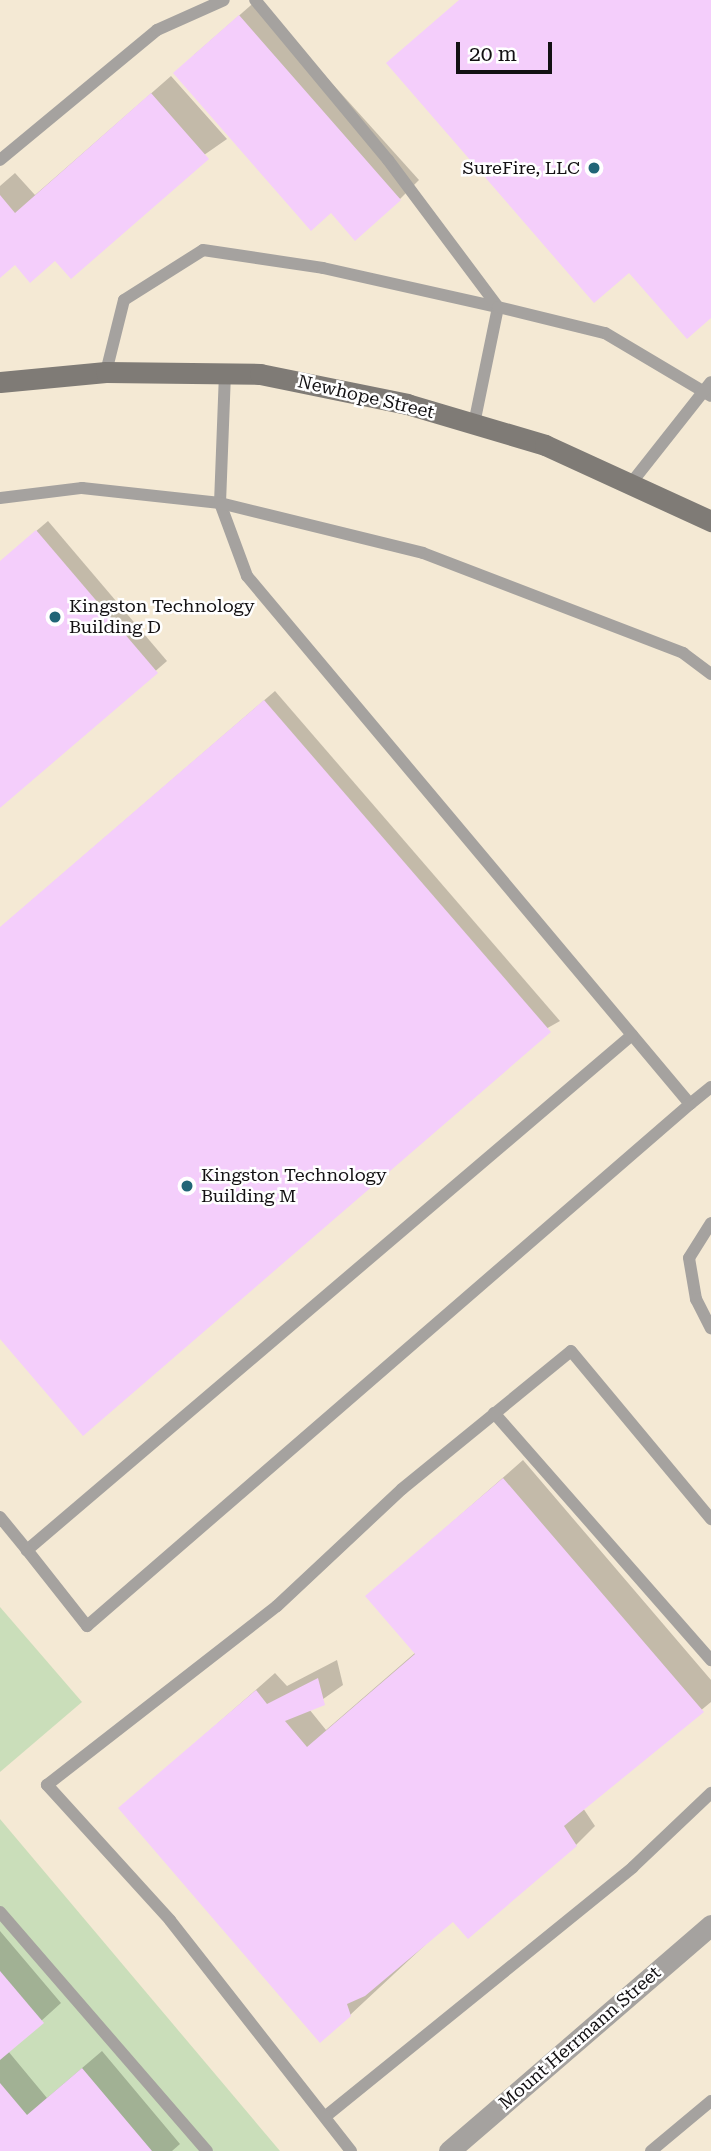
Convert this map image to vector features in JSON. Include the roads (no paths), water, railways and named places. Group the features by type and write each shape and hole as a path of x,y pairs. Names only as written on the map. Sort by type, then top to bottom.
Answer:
{"street":[{"name":"Newhope Street","path":"0,382 106,372 225,373 340,390 545,445 632,482 711,521"},
{"name":"Mount Herrmann Street","path":"456,2148 711,1925"}],"lane":[{"path":"0,160 157,30 224,0"},
{"path":"255,0 388,160 498,307 474,424"},
{"path":"106,372 124,300 203,250 323,268 605,333 708,389 632,482"},
{"path":"225,373 220,503 247,576 690,1104"},
{"path":"0,498 82,488 220,503 423,553 683,653 711,674"},
{"path":"27,1550 632,1035"},
{"path":"0,1517 87,1626 711,1087"},
{"path":"711,1223 689,1258 696,1299 711,1328"},
{"path":"351,2151 170,1920 47,1785 277,1606 494,1413 571,1350 711,1518"},
{"path":"494,1413 711,1660"},
{"path":"326,2116 633,1867 711,1793"},
{"path":"0,1912 207,2151"},
{"path":"651,2151 711,2101"}],"place":[{"name":"SureFire, LLC","path":"594,168"},
{"name":"Kingston Technology Building D","path":"55,617"},
{"name":"Kingston Technology Building M","path":"187,1186"}]}
